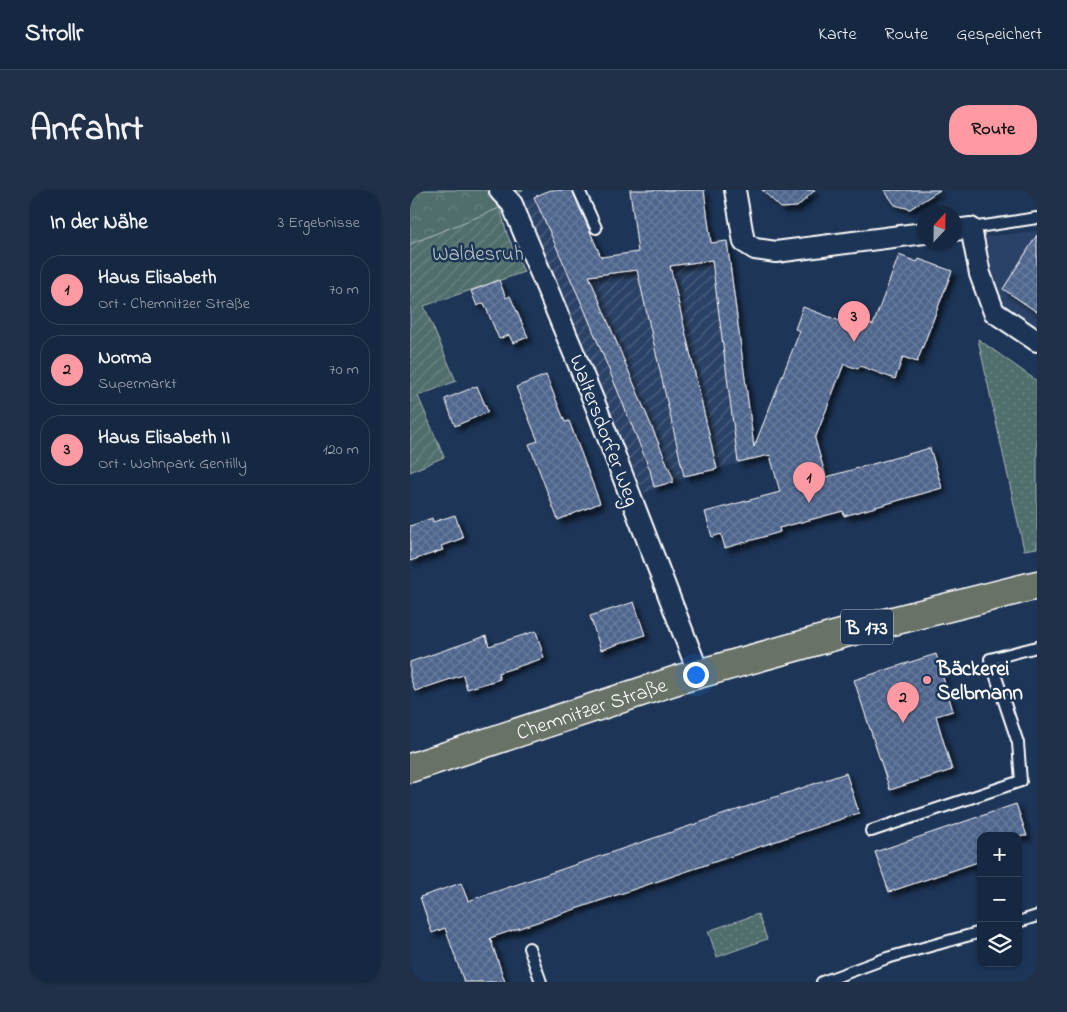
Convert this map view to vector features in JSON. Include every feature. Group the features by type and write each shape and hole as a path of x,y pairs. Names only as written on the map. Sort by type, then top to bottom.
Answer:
{"main road":[{"name":"Chemnitzer Straße","path":"410,768 699,674 846,633 1037,585"}],"street":[{"path":"734,190 744,242 755,249 776,252 917,234"},
{"name":"Waltersdorfer Weg","path":"500,191 512,204 566,331 699,674"},
{"path":"963,229 994,312 1037,341"}],"lane":[{"path":"579,190 596,228"},
{"path":"963,229 1037,218"},
{"path":"871,832 1021,782 1018,743 990,659 1037,647"},
{"path":"1022,921 1037,916"},
{"path":"822,982 887,958 977,933"},
{"path":"528,948 541,982"}],"shaded area":[{"path":"550,190 572,190 582,260 727,241 756,459 699,473 644,493 520,203"},
{"path":"1037,231 1037,327 1001,303 990,278 983,237"}],"green space":[{"path":"410,190 523,190 500,208 410,244"},
{"name":"Waldesruh","path":"500,208 507,234 524,272 424,306 456,381 418,396 444,457 410,472 410,244"},
{"path":"978,339 1037,381 1037,548 1024,550"},
{"path":"758,914 767,939 717,957 708,931"}],"building":[{"path":"550,190 572,190 601,257 638,252 630,190 704,190 711,243 727,241 754,447 800,331 795,329 803,307 840,321 843,313 873,325 899,255 917,262 919,259 952,271 917,362 903,357 895,379 860,366 858,369 844,364 815,439 826,477 930,448 942,488 844,516 843,511 779,528 780,532 725,548 721,534 712,537 705,512 780,492 770,455 738,462 712,260 670,266 717,469 684,476 637,270 589,276 673,478 673,482 654,487 650,470 585,311 534,197"},
{"path":"762,190 815,190 797,207 781,208"},
{"path":"884,190 940,190 910,209 895,205"},
{"path":"1037,235 1037,312 1003,289"},
{"path":"499,280 506,298 510,296 528,337 513,343 509,335 499,339 484,303 477,306 471,291"},
{"path":"546,375 565,422 569,421 600,503 558,520 529,444 538,441 516,387"},
{"path":"477,386 488,412 455,426 445,399"},
{"path":"455,515 463,538 441,546 443,550 410,561 410,526 432,518 433,522"},
{"path":"634,602 645,635 601,650 590,616"},
{"path":"536,631 544,658 498,673 500,679 467,689 463,675 415,691 410,677 410,662 486,636 489,646"},
{"path":"936,654 953,711 936,716 952,770 890,790 854,680"},
{"path":"846,773 859,813 490,938 505,982 464,982 445,928 432,933 420,897 461,883 468,901"},
{"path":"1016,804 1027,836 1022,836 1022,832 977,832 977,862 889,892 875,852"}],"place":[{"name":"Haus Elisabeth II","path":"854,342"},
{"name":"Haus Elisabeth","path":"809,503"},
{"name":"Bäckerei Selbmann","path":"927,680"},
{"name":"Norma","path":"903,723"}]}
